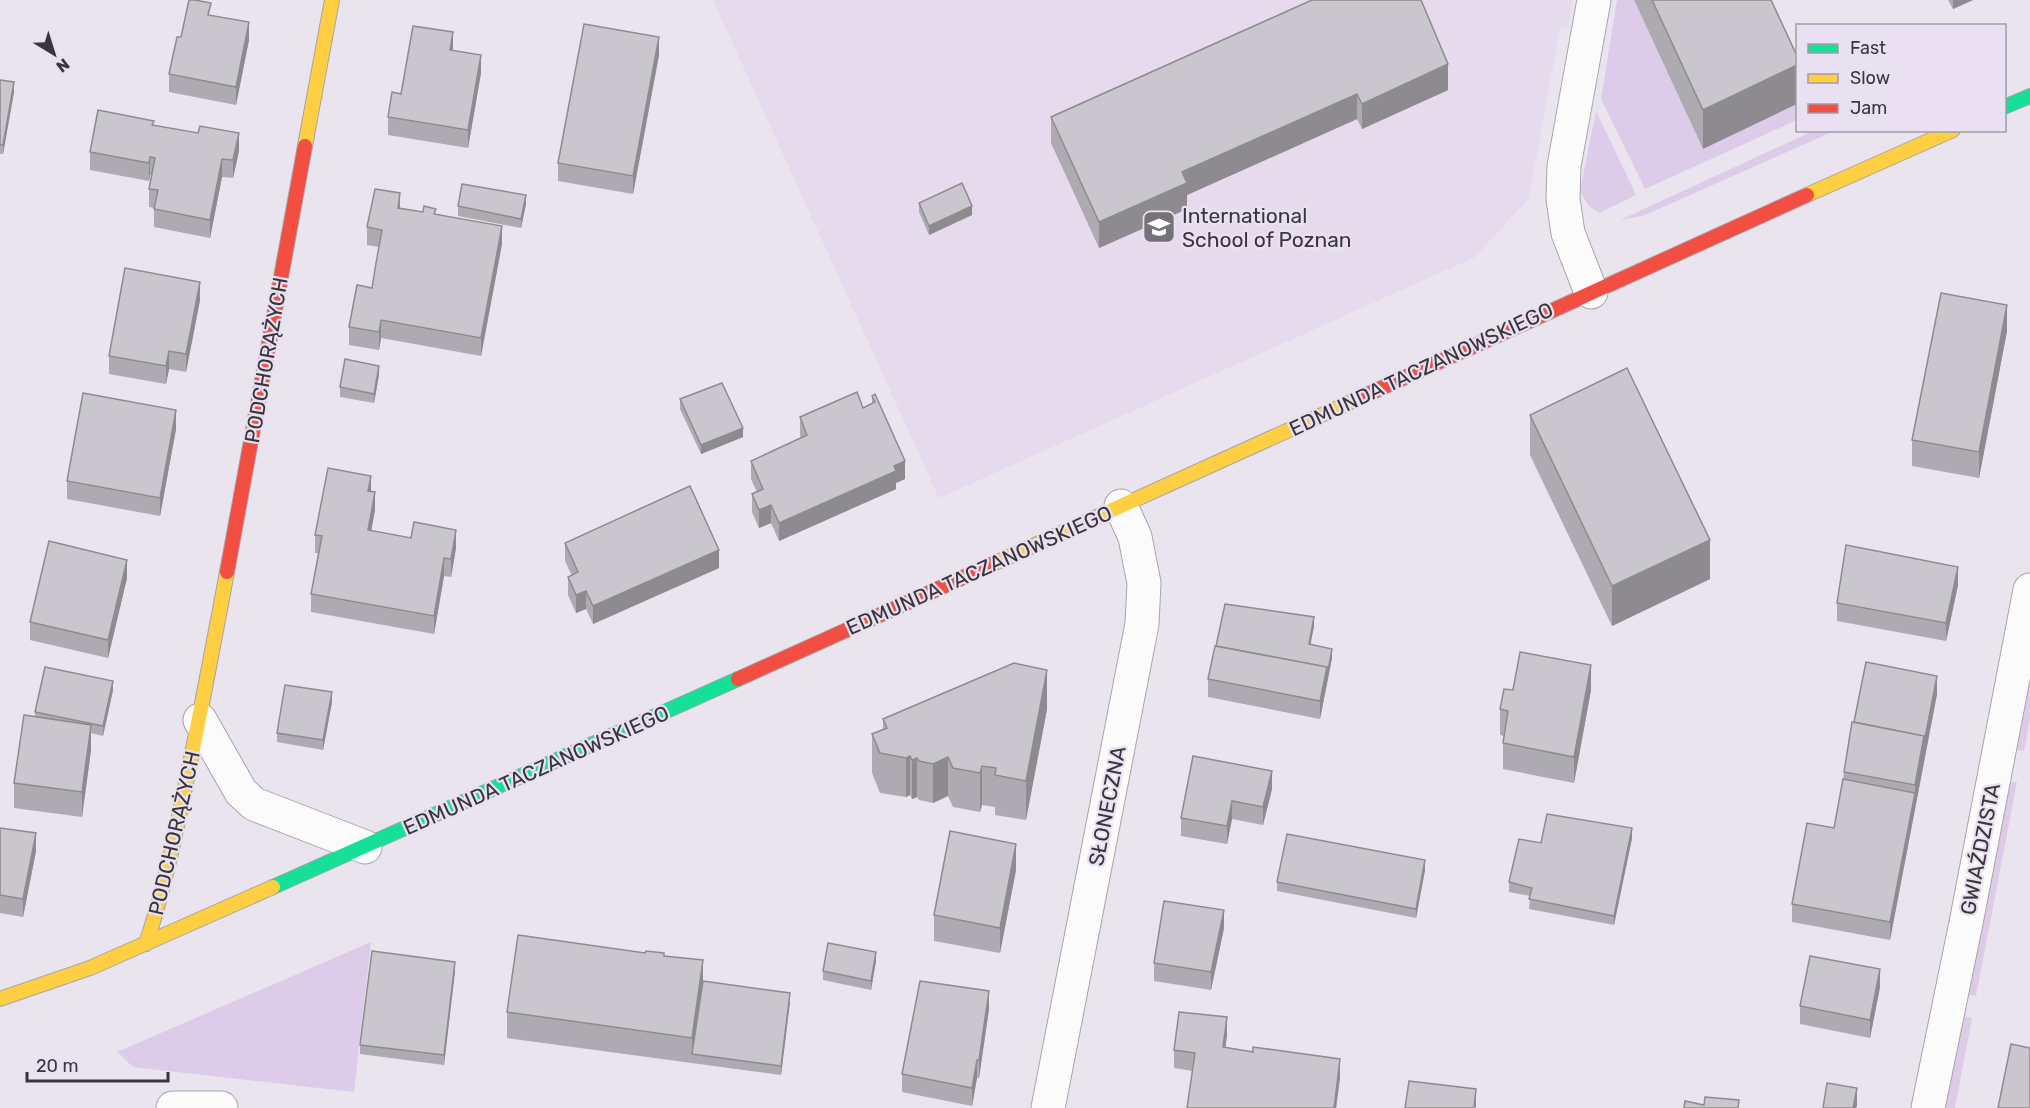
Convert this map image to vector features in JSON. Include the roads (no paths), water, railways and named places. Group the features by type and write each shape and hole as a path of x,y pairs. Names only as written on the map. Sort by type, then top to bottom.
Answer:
{"street":[{"name":"PODCHORĄŻYCH","path":"146,944 158,908 172,850 200,720 332,0"},
{"path":"1591,292 1568,233 1563,199 1564,166 1594,0"},
{"path":"2006,106 2030,96"},
{"name":"EDMUNDA TACZANOWSKIEGO","path":"0,999 90,968 365,847 1949,132"},
{"name":"SŁONECZNA","path":"1048,1108 1142,624 1144,583 1135,537 1121,506"},
{"name":"GWIAŹDZISTA","path":"1928,1108 2030,590"},
{"name":"PODCHORĄŻYCH","path":"200,720 241,792 254,804 365,847"},
{"path":"173,1108 221,1108"}],"place":[{"name":"International School of Poznan","path":"1159,227"}]}
